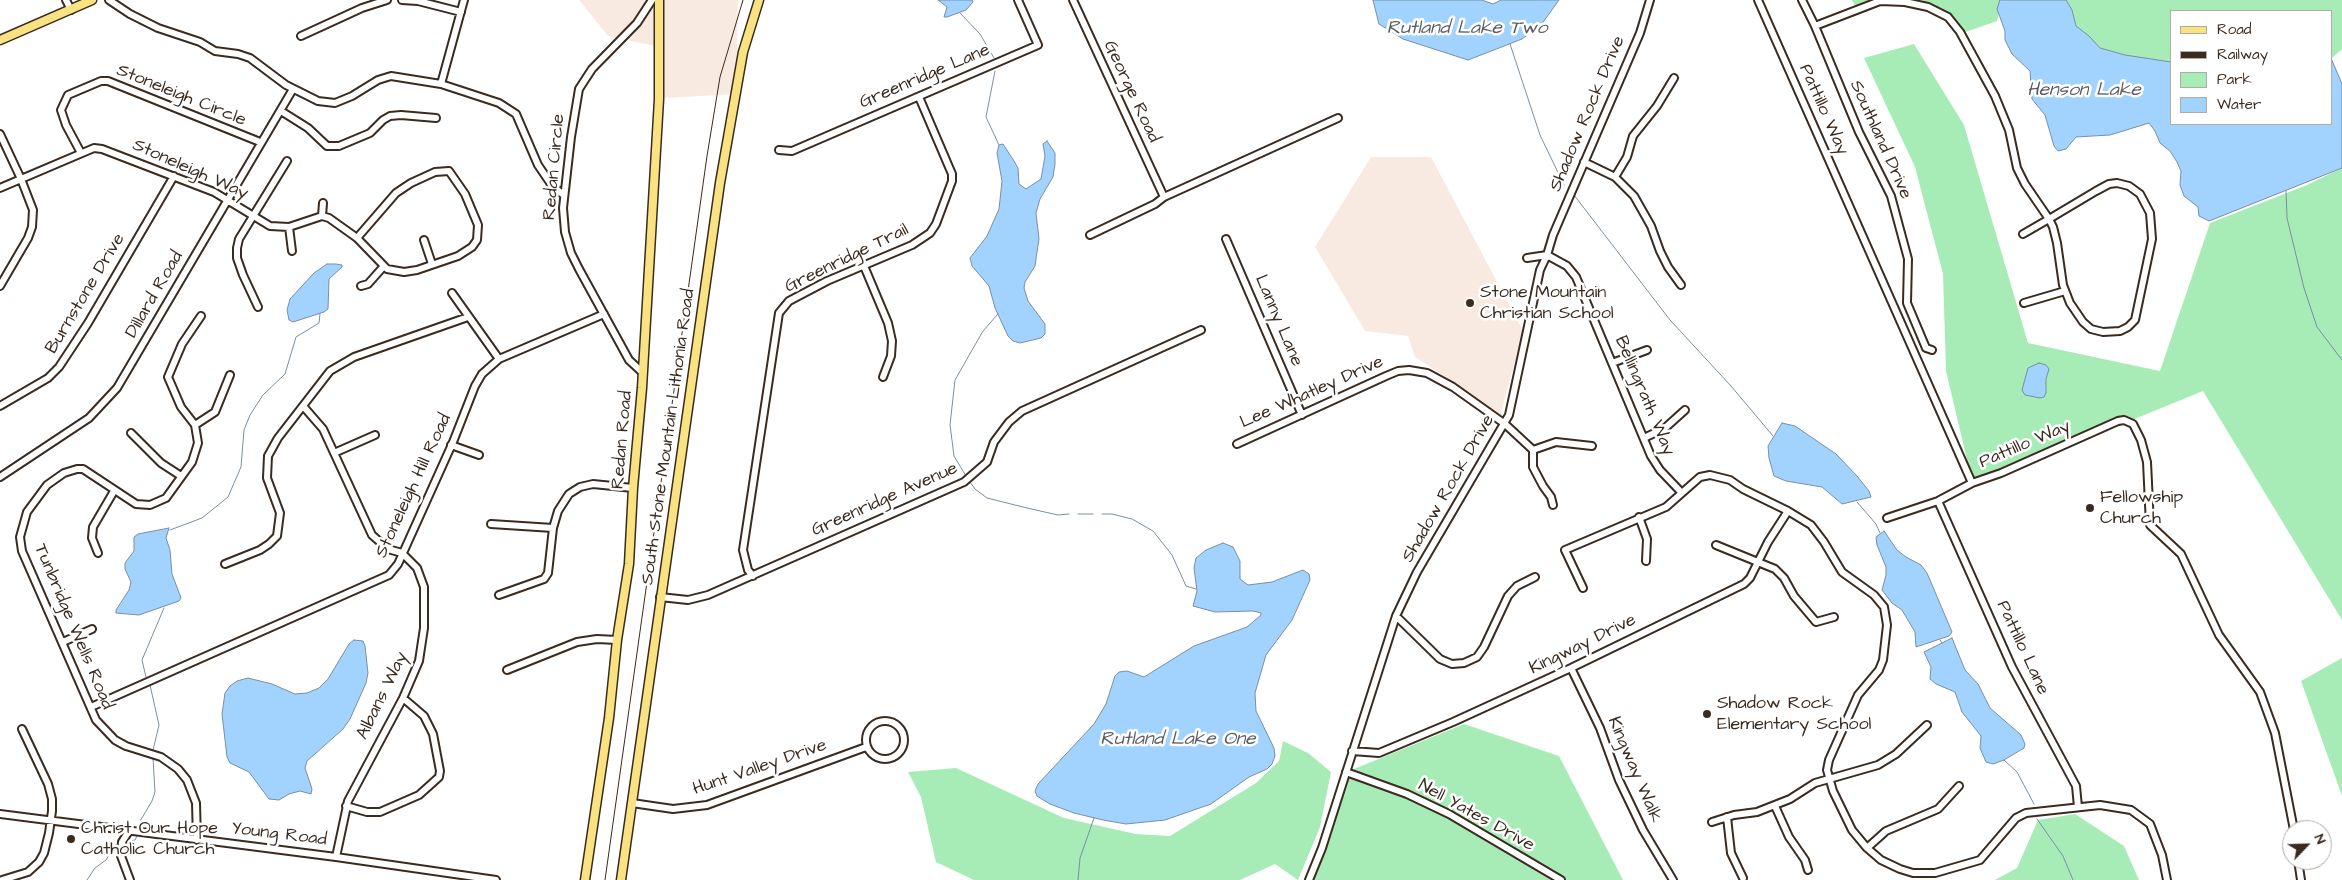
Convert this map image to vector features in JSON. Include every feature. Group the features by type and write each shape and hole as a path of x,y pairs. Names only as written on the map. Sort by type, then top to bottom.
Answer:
{"main road":[{"path":"0,40 92,0"},
{"name":"Redan Road","path":"585,880 629,564 661,67 659,0"},
{"name":"South Stone Mountain Lithonia Road","path":"621,880 720,183 743,52 758,0"}],"street":[{"path":"66,0 70,10"},
{"path":"109,0 130,14 158,28 200,42 215,51 238,54 250,58 293,89 318,101 328,103 352,96 378,80 391,76 441,84 499,103 516,114 538,166 553,187 564,195"},
{"path":"301,36 362,8 388,0"},
{"path":"402,0 418,1 461,12"},
{"path":"441,84 464,0"},
{"name":"Redan Circle","path":"642,372 630,360 571,252 563,222 564,195 579,89 592,69 637,23 652,0"},
{"name":"Greenridge Lane","path":"779,150 792,151 1038,45 1018,0"},
{"name":"George Road","path":"1073,0 1164,197"},
{"name":"Shadow Rock Drive","path":"1309,880 1322,848 1396,616 1431,548 1506,424 1522,364 1536,286 1552,235 1640,32 1650,0"},
{"name":"Pattillo Way","path":"1758,0 1972,483 2001,473 2118,421 2124,420 2133,424 2141,440 2147,462 2150,526 2181,554 2219,635 2260,692 2274,733 2292,820"},
{"name":"Southland Drive","path":"1802,0 1815,26 1862,139 1891,196 1908,259 1907,303 1926,348 1932,350"},
{"path":"1815,26 1880,1 1905,2 1928,6 1948,17 1960,32 1994,96 2009,130 2017,168 2049,219 2057,242 2065,291 2070,303 2083,322 2091,329 2110,332 2128,327 2135,320 2152,240 2150,213 2140,194 2129,186 2117,183 2102,187 2049,219 2023,234"},
{"path":"1615,177 1627,157 1633,136 1657,106 1674,78"},
{"name":"Stoneleigh Circle","path":"82,153 66,125 61,110 68,95 101,81 108,81 260,142"},
{"name":"Dillard Road","path":"0,477 89,418 117,388 260,142 293,89"},
{"name":"Greenridge Trail","path":"753,576 748,570 743,550 779,313 789,301 827,281 912,245 930,234 936,224 952,181 952,174 919,96"},
{"path":"281,111 308,128 327,146 339,146 370,133 390,116 401,114 436,118"},
{"path":"1090,235 1154,204 1164,197 1338,118"},
{"path":"0,134 31,202 32,227 0,286"},
{"name":"Stoneleigh Way","path":"0,188 94,148 102,148 174,176 227,200 270,226 289,227 322,216"},
{"path":"258,306 243,275 237,258 237,248 239,239 287,161"},
{"path":"1584,162 1615,177 1634,196 1643,210 1668,267 1681,284"},
{"path":"323,203 322,216 357,238 387,269 404,272 418,270 458,256 472,248 477,240 478,226 465,194 449,171 435,172 411,183 396,193 357,238"},
{"name":"Burnstone Drive","path":"0,406 48,378 59,368 88,323 174,176"},
{"path":"289,227 292,251"},
{"name":"Lanny Lane","path":"1226,239 1302,416"},
{"path":"424,240 432,264"},
{"path":"1527,258 1547,255"},
{"name":"Bellingrath Way","path":"1547,255 1567,266 1576,277 1644,438 1660,470 1681,492"},
{"path":"361,286 368,284 384,266"},
{"path":"864,266 888,323 892,342 891,356 883,377"},
{"path":"2024,303 2065,291"},
{"path":"452,293 499,359"},
{"name":"Stoneleigh Hill Road","path":"91,707 384,579 398,564 478,380 486,369 499,359 604,314"},
{"path":"201,316 182,344 168,377 182,407 195,425 215,412 230,375"},
{"path":"225,564 260,550 277,536 280,514 269,488 267,462 274,443 321,380 347,360 468,317"},
{"name":"Greenridge Avenue","path":"660,597 688,600 708,595 964,482 987,462 994,442 1009,422 1022,411 1202,330"},
{"path":"1612,363 1647,350"},
{"name":"Lee Whatley Drive","path":"1237,444 1302,416 1386,376 1398,371 1409,370 1427,373 1437,378 1506,424 1533,450"},
{"name":"Albans Way","path":"303,406 324,429 372,535 388,549 402,552 417,568 423,581 424,628 419,661 346,806 336,857"},
{"path":"1644,438 1665,428 1685,410"},
{"name":"Tunbridge Wells Road","path":"195,425 198,444 196,453 166,498 150,504 136,504 83,469 77,469 54,479 27,512 20,537 22,551 100,726 115,740 126,746 161,757 178,769 187,780 196,803 196,840"},
{"path":"132,432 161,463 181,476"},
{"path":"334,453 375,435"},
{"path":"1553,505 1551,497 1543,486 1534,467 1533,450 1556,442 1592,446"},
{"path":"451,444 479,455"},
{"path":"1583,588 1565,550 1666,507 1700,477 1710,474 1730,480 1743,489 1788,511 1811,525 1842,572 1874,595 1884,607 1887,638 1883,660 1879,670 1864,687 1855,703 1846,727 1829,760 1829,779 1833,791 1852,830 1867,848 1881,860 1913,877 1935,873 1980,860 2016,818 2026,812 2100,804 2131,810 2150,824 2162,855 2167,880"},
{"path":"1887,518 1938,502 1972,483"},
{"path":"498,596 544,578 548,573 553,528 564,500 580,487 594,484 633,488"},
{"path":"98,553 92,538 93,527 114,491"},
{"name":"Pattillo Lane","path":"1938,502 2012,667 2076,786 2078,807"},
{"name":"Kingway Drive","path":"1352,751 1368,754 1385,751 1499,702 1744,584 1750,578 1770,537 1788,511"},
{"path":"1639,517 1648,539 1646,561"},
{"path":"491,524 553,528"},
{"path":"1716,544 1775,570 1781,575 1797,600 1816,622 1834,617"},
{"path":"1396,616 1440,659 1452,664 1464,663 1481,652 1508,596 1517,586 1535,577"},
{"path":"63,642 92,630"},
{"path":"507,670 577,642 597,639 617,640"},
{"name":"Kingway Walk","path":"1571,668 1600,728 1616,772 1643,830 1673,880"},
{"path":"346,806 367,812 380,812 419,795 439,777 440,771 430,728 424,716 402,698"},
{"path":"880,722 893,722 898,726 904,737 902,750 889,759 880,759 866,747 870,730 880,722"},
{"path":"1712,822 1727,817 1747,815 1775,806 1815,783 1886,761 1927,725"},
{"path":"2,880 28,872 39,862 44,853 51,820 50,792 22,728"},
{"name":"Hunt Valley Drive","path":"632,803 673,809 707,805 866,747"},
{"name":"Nell Yates Drive","path":"1346,772 1407,794 1449,814 1561,880"},
{"path":"1867,848 1886,831 1938,809 1959,786"},
{"path":"1775,806 1789,837 1805,860 1808,870"},
{"name":"Young Road","path":"0,814 336,857 496,880"},
{"path":"1727,817 1731,854 1744,878"},
{"path":"128,831 122,842 121,856 130,880"}],"shaded area":[{"path":"579,0 738,0 736,94 665,98 655,46 608,36"},
{"path":"1371,157 1431,157 1523,331 1499,420 1470,393 1415,357 1408,336 1365,331 1315,247"}],"green space":[{"path":"1852,0 2003,0 1997,21 1960,34 1934,7 1895,2 1857,10"},
{"path":"2063,0 2342,0 2342,49 2332,58 2332,10 2170,10 2170,68 2120,67 2080,40 2073,18"},
{"path":"1914,44 1964,125 2028,343 2160,371 2210,223 2307,185 2342,168 2342,620 2203,391 1973,485 1946,371 1943,274 1915,167 1864,58"},
{"path":"2342,658 2342,796 2301,681"},
{"path":"1464,724 1559,756 1623,880 1307,880 1340,792 1354,769"},
{"path":"1283,741 1308,753 1331,772 1320,827 1298,880 1275,864 1240,880 974,880 936,862 921,797 908,772 956,768 1064,818 1136,834 1170,836 1256,783 1279,761"},
{"path":"2075,814 2124,846 2139,880 1995,880 2017,868 2038,820"}],"water":[{"path":"938,0 972,0 973,2 966,10 944,17 947,7"},
{"name":"Rutland Lake Two","path":"1373,0 1482,0 1493,4 1501,0 1559,0 1541,25 1522,39 1468,60 1403,39 1379,24"},
{"name":"Henson Lake","path":"2000,0 2066,0 2072,10 2076,26 2100,48 2125,55 2170,62 2170,125 2332,125 2332,60 2342,84 2342,168 2209,221 2199,216 2198,207 2184,196 2180,185 2181,171 2177,162 2170,151 2160,143 2149,123 2110,135 2076,137 2066,149 2058,151 2054,146 2045,115 2032,99 2030,71 2012,54 2005,40 2005,31 1997,9"},
{"path":"1047,141 1055,153 1053,177 1040,199 1036,213 1039,239 1035,266 1025,282 1024,288 1028,301 1045,324 1045,334 1041,338 1020,343 1013,341 1008,336 995,308 989,286 972,266 970,258 987,236 999,209 1002,181 997,153 999,145 1003,144 1014,161 1018,168 1019,184 1026,189 1041,179 1045,156 1043,144"},
{"path":"327,264 342,265 329,279 328,309 293,322 289,320 287,310 290,299 314,273"},
{"path":"2039,363 2046,365 2049,369 2046,379 2046,393 2044,397 2040,398 2025,395 2022,390 2028,368"},
{"path":"1782,423 1795,426 1836,454 1857,476 1869,491 1871,497 1842,504 1822,487 1786,481 1774,476 1768,446"},
{"path":"169,528 166,538 170,550 172,574 181,598 179,601 139,615 116,613 129,590 131,582 125,569 125,563 134,551 134,537 138,534"},
{"path":"1884,531 1897,550 1921,565 1927,573 1952,632 1949,636 1916,647 1915,632 1902,610 1892,603 1882,590 1886,567 1877,545 1876,537"},
{"name":"Rutland Lake One","path":"1223,543 1233,547 1240,561 1240,579 1248,585 1272,582 1303,570 1309,574 1310,580 1292,620 1266,655 1255,693 1256,711 1274,748 1275,756 1272,764 1267,769 1249,777 1211,804 1165,820 1126,824 1103,820 1074,813 1050,804 1037,796 1035,791 1038,784 1094,724 1106,704 1115,676 1119,672 1127,671 1144,677 1194,646 1247,627 1261,615 1261,613 1253,611 1215,612 1193,606 1197,591 1194,568 1196,558 1206,550"},
{"path":"1952,638 1965,670 1978,684 1990,708 2021,735 2025,744 2024,748 2004,760 1993,764 1986,762 1980,748 1981,736 1962,712 1955,692 1936,684 1930,679 1931,667 1924,652"},
{"path":"354,640 363,641 365,646 368,673 366,683 350,719 343,729 307,761 305,768 312,789 311,794 300,791 289,794 279,800 269,799 249,772 230,763 227,757 222,714 225,693 237,681 248,678 272,684 295,694 307,693 319,688 328,679 349,644"}],"waterway":[{"path":"960,13 980,34 994,58"},
{"path":"1510,44 1540,135 1564,185"},
{"path":"995,71 986,117 999,145"},
{"path":"2286,191 2287,218 2304,288 2317,327 2342,360"},
{"path":"1574,195 1670,320 1731,386 1773,436"},
{"path":"170,530 202,518 228,497 241,467 244,430 250,415 263,395 285,374 296,337 319,323 320,314"},
{"path":"966,476 954,456 950,425 955,380 983,331 998,314"},
{"path":"970,482 975,489 987,498 1058,515 1069,514"},
{"path":"1857,502 1876,524 1880,533"},
{"path":"1078,514 1093,514"},
{"path":"1102,514 1112,514 1132,519 1153,531 1172,555 1186,586 1196,589"},
{"path":"146,677 142,660 164,608"},
{"path":"150,685 159,725 153,750"},
{"path":"139,823 155,792 153,758"},
{"path":"2004,760 2017,772 2034,804"},
{"path":"1078,880 1080,858 1094,818"},
{"path":"2037,819 2063,856 2073,880"},
{"path":"126,842 135,840 137,836"},
{"path":"87,880 95,868 106,860 115,845 118,844"}],"railway":[{"path":"605,880 707,156 720,77 743,0"}],"place":[{"name":"Stone Mountain Christian School","path":"1470,303"},
{"name":"Fellowship Church","path":"2090,508"},
{"name":"Shadow Rock Elementary School","path":"1707,714"},
{"name":"Christ Our Hope Catholic Church","path":"71,839"}]}
